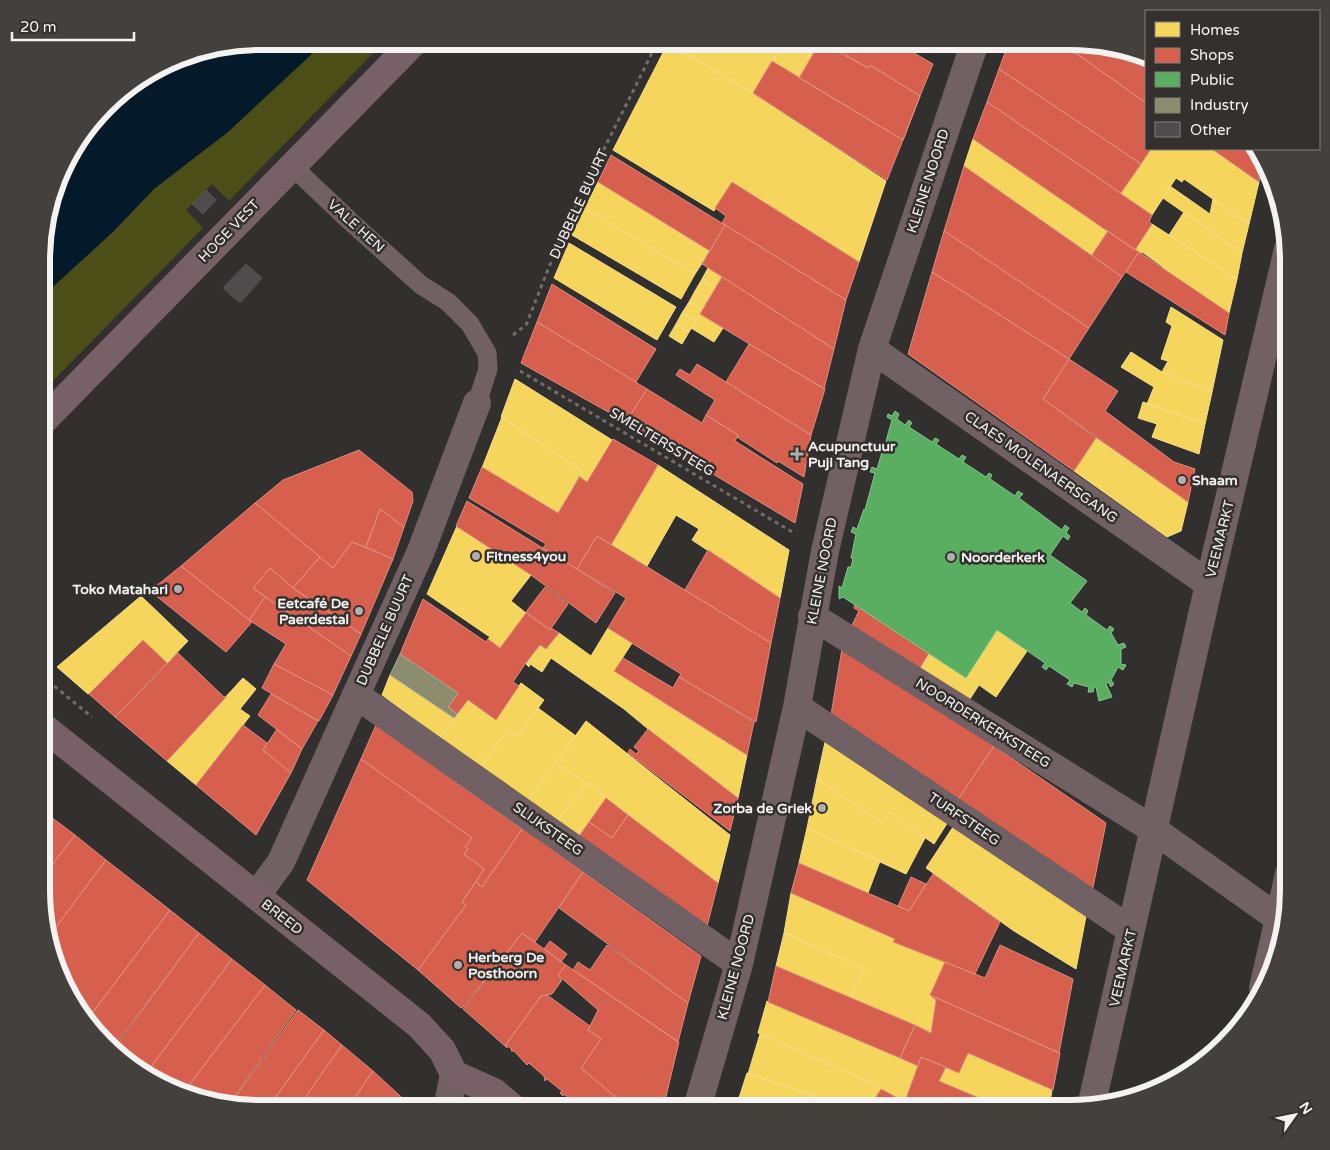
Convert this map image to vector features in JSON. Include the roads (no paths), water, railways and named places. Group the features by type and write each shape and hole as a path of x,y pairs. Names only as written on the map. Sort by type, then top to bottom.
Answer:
{"street":[{"name":"HOGE VEST","path":"50,414 406,50"},
{"name":"KLEINE NOORD","path":"699,1100 739,964 797,707 825,551 872,349 972,50"},
{"name":"VEEMARKT","path":"1093,1099 1209,584 1280,284"},
{"name":"CLAES MOLENAERSGANG","path":"872,349 1209,584"},
{"name":"DUBBELE BUURT","path":"256,896 281,862 421,551 478,402"},
{"name":"NOORDERKERKSTEEG","path":"812,616 1154,830"},
{"name":"SLIJKSTEEG","path":"356,695 739,964"},
{"name":"TURFSTEEG","path":"797,707 1131,930"},
{"name":"BREED","path":"50,732 419,1026 442,1050 454,1074"},
{"path":"1154,830 1278,918"},
{"path":"449,1100 454,1074 494,1092 503,1100"}],"lane":[{"name":"VALE HEN","path":"292,166 422,285 448,302 464,319 487,353"},
{"name":"DUBBELE BUURT","path":"478,402 488,368 487,353"}],"water":[{"path":"246,50 316,50 228,132 154,189 114,231 50,290 50,246 57,206 66,180 78,155 93,132 132,93 167,72 206,57"}],"place":[{"name":"Acupunctuur Puji Tang","path":"797,454"},
{"name":"Shaam","path":"1182,480"},
{"name":"Fitness4you","path":"476,556"},
{"name":"Noorderkerk","path":"951,557"},
{"name":"Toko Matahari","path":"178,589"},
{"name":"Eetcafé De Paerdestal","path":"359,611"},
{"name":"Zorba de Griek","path":"822,808"},
{"name":"Herberg De Posthoorn","path":"458,965"}]}
